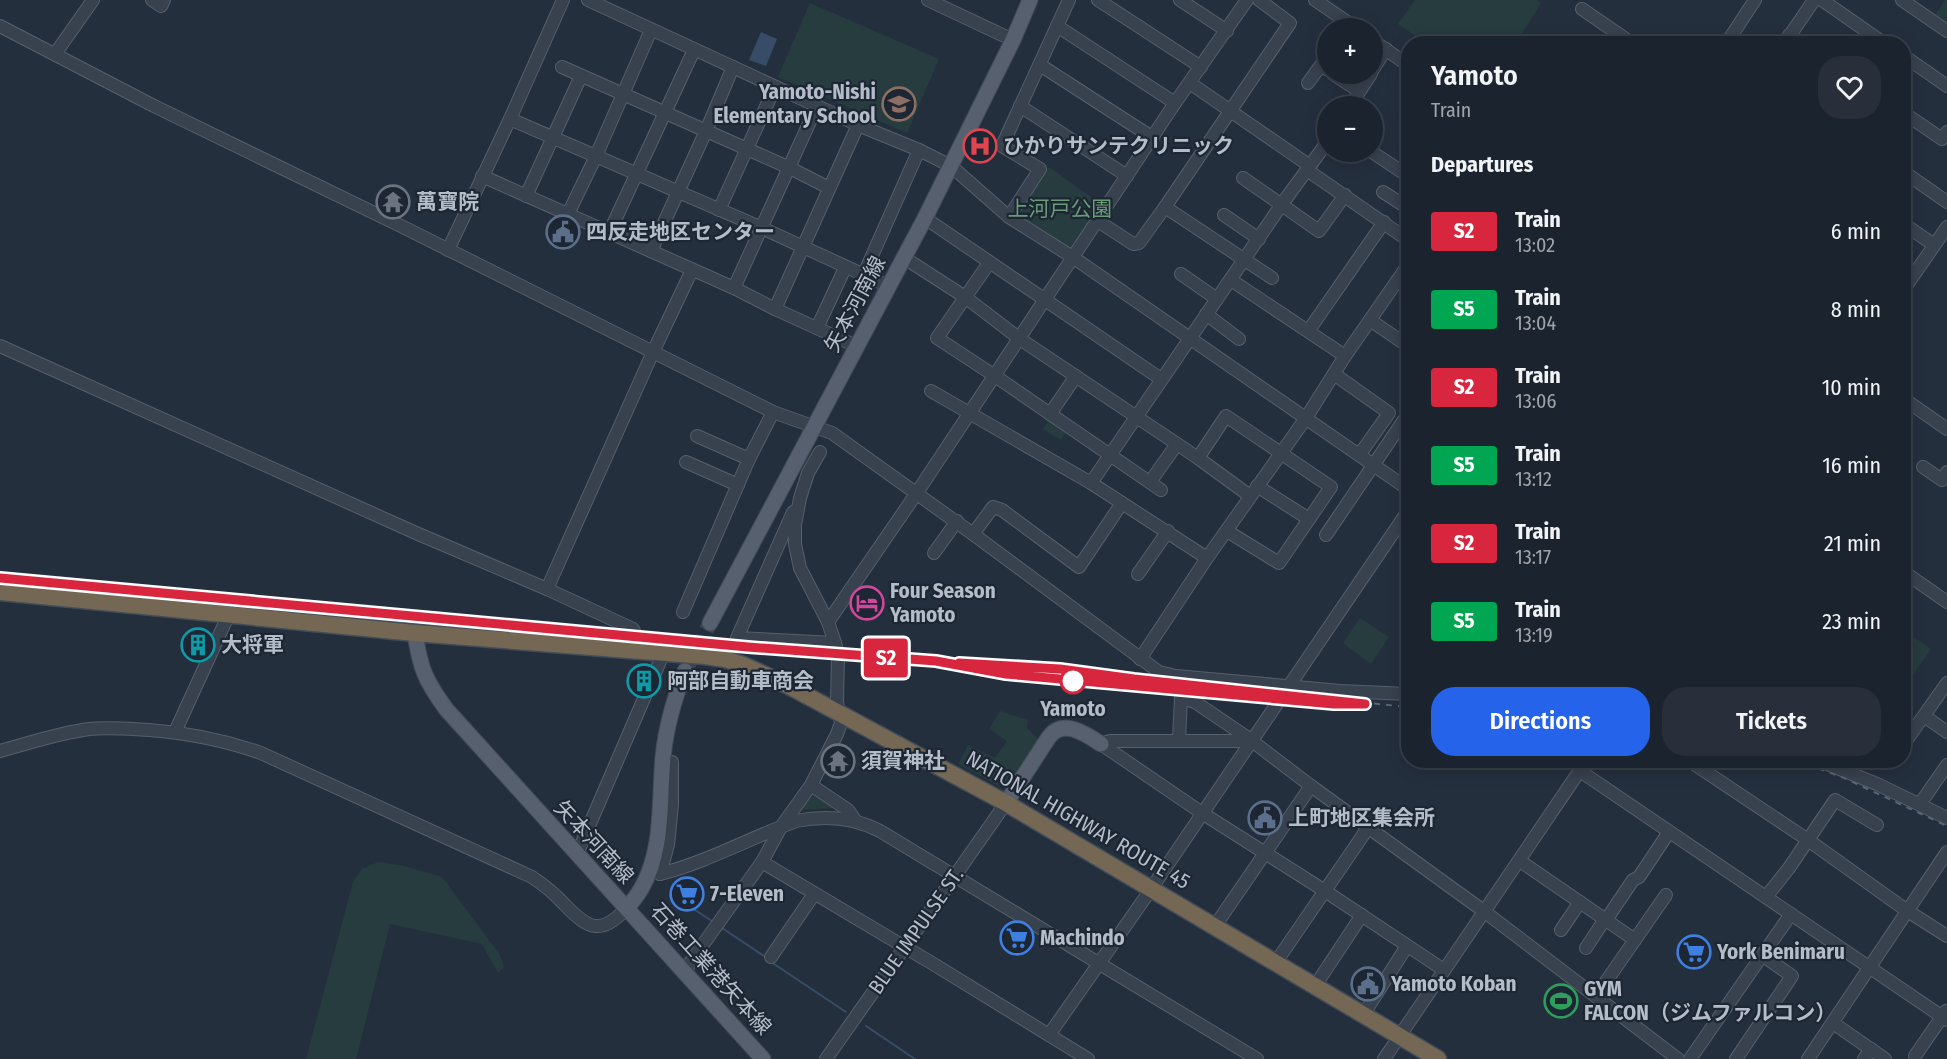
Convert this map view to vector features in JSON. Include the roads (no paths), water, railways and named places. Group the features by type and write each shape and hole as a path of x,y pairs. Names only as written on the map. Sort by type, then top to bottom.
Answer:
{"highway":[{"name":"NATIONAL HIGHWAY ROUTE 45","path":"0,591 415,633 664,652 725,659 787,685 1006,803 1438,1059"}],"main road":[{"name":"矢本河南線","path":"710,623 925,218 1013,40 1030,0"},
{"name":"矢本河南線","path":"415,633 422,669 446,709 627,908 642,889 655,849 666,733 685,671"},
{"path":"1006,803 1055,730 1073,729 1101,744"},
{"name":"石巻工業港矢本線","path":"627,908 763,1059"}],"street":[{"path":"55,54 93,0"},
{"path":"152,0 161,6 164,0"},
{"path":"448,250 563,0"},
{"path":"588,0 951,166 1009,217 1074,258 1401,484"},
{"path":"928,0 941,3 1013,40"},
{"path":"1009,217 1040,170 1002,146 1068,0"},
{"path":"1098,0 1201,67"},
{"path":"828,622 1246,0"},
{"path":"1098,221 1132,244 1139,243 1290,22 1259,0"},
{"path":"1315,0 1341,18"},
{"path":"1731,36 1755,0"},
{"path":"1789,36 1814,0"},
{"path":"1821,0 1873,36"},
{"path":"1902,0 1947,31"},
{"path":"1185,1 1227,31"},
{"path":"1582,9 1621,36"},
{"path":"0,26 154,106 772,412 832,433 957,521 1158,672 1176,676 1340,691 1401,694"},
{"path":"1057,26 1175,103"},
{"path":"568,214 651,30"},
{"path":"1383,47 1401,59"},
{"path":"1383,54 1386,49"},
{"path":"609,233 694,50"},
{"path":"1911,61 1947,86"},
{"path":"1040,65 1153,138"},
{"path":"562,67 829,188"},
{"path":"651,250 733,67"},
{"path":"1308,83 1317,71"},
{"path":"526,196 581,76"},
{"path":"1190,83 1401,235"},
{"path":"1347,84 1359,92"},
{"path":"1356,96 1364,84"},
{"path":"719,210 776,87"},
{"path":"734,288 817,106"},
{"path":"1020,106 1127,176"},
{"path":"1911,118 1942,139 1947,132"},
{"path":"510,119 762,228 888,286"},
{"path":"775,309 858,125"},
{"path":"863,276 919,150"},
{"path":"1091,483 1282,204 1317,157"},
{"path":"1383,159 1401,171"},
{"path":"482,176 651,250 856,346"},
{"path":"1911,177 1947,202"},
{"path":"1243,178 1319,231 1345,195"},
{"path":"1383,192 1401,204"},
{"path":"1165,207 1272,278"},
{"path":"1224,215 1259,239"},
{"path":"925,218 1161,379"},
{"path":"1309,330 1384,222"},
{"path":"1911,277 1947,226"},
{"path":"1911,229 1934,245"},
{"path":"903,257 965,297 1020,339 1198,458 1254,491 1309,519"},
{"path":"989,263 937,338 995,375 1161,490"},
{"path":"818,327 845,268"},
{"path":"547,589 692,270"},
{"path":"1181,274 1217,298"},
{"path":"1140,659 1401,275"},
{"path":"1231,280 1345,356"},
{"path":"1397,281 1401,284"},
{"path":"1206,314 1239,339"},
{"path":"1370,320 1401,341"},
{"path":"0,346 547,589 633,630 643,651"},
{"path":"1334,374 1389,413 1360,454"},
{"path":"1050,414 1076,376"},
{"path":"931,391 1091,483 1207,558"},
{"path":"1911,404 1947,429"},
{"path":"683,612 749,459 772,412"},
{"path":"1198,458 1227,416 1331,487 1279,563 1227,531"},
{"path":"1326,535 1401,425"},
{"path":"698,436 749,459"},
{"path":"1150,482 1177,444"},
{"path":"820,452 808,473 800,498 737,638 835,643"},
{"path":"687,462 738,485"},
{"path":"1923,467 1942,480 1947,472"},
{"path":"686,972 689,964 762,862 781,827 811,785 841,723 838,712 838,654 828,622 800,568 795,544 795,525 800,498"},
{"path":"973,534 993,507 1002,510 1079,567 1122,502"},
{"path":"934,553 957,521"},
{"path":"1049,1035 1291,686 1401,521"},
{"path":"1138,574 1168,531"},
{"path":"1911,577 1947,602"},
{"path":"175,732 229,614"},
{"path":"577,854 664,652"},
{"path":"1911,734 1947,683"},
{"path":"1179,740 1181,698 1195,702 1252,741 1485,912 1678,1059"},
{"path":"1924,716 1947,732"},
{"path":"0,752 61,734 90,729 119,728 175,732 219,740 261,753 524,873 545,886 575,916 590,926 598,927 607,924 617,919 627,908"},
{"path":"1101,744 1110,741 1252,741"},
{"path":"1101,744 1202,813 1444,970"},
{"path":"672,762 672,804 668,845 660,874 681,869 781,827 812,818 833,817 855,820 880,831 1257,1059"},
{"path":"1920,804 1947,765"},
{"path":"1384,1059 1583,768"},
{"path":"1587,768 1670,832 1868,967 1946,1016 1915,1056"},
{"path":"1700,768 1947,936"},
{"path":"1836,768 1947,818"},
{"path":"811,785 848,810 855,820"},
{"path":"1215,926 1311,786"},
{"path":"1766,897 1790,868 1835,800 1877,825"},
{"name":"BLUE IMPULSE ST.","path":"826,1059 1006,803"},
{"path":"1275,962 1368,828"},
{"path":"1586,948 1633,880 1639,877 1670,832"},
{"path":"1808,1059 1947,852"},
{"path":"1520,861 1635,940"},
{"path":"762,862 1088,1059"},
{"path":"771,957 814,894"},
{"path":"1596,996 1666,895"},
{"path":"1561,930 1580,902"},
{"path":"1690,1059 1791,914"},
{"path":"1315,986 1362,915"},
{"path":"1363,1015 1407,946"},
{"path":"1736,1059 1792,976 1762,955"},
{"path":"1833,1023 1868,1054 1886,1059"}],"water":[{"path":"761,32 777,39 766,66 749,60"}],"waterway":[{"path":"695,910 715,923"},
{"path":"722,928 767,958"},
{"path":"771,962 846,1012"},
{"path":"866,1026 915,1059"}],"tunnel":[{"path":"685,671 710,623"}],"railway":[{"path":"0,578 838,655 1061,669 1113,677 1401,706"},
{"path":"989,671 1108,684"},
{"path":"1817,768 1947,826"}],"train":[{"name":"S2","path":"0,578 748,647 936,661 1006,674 1117,685 1334,704 1365,704 1060,669 959,663"}],"place":[{"name":"Yamoto-Nishi Elementary School","path":"899,104"},
{"name":"ひかりサンテクリニック","path":"980,146"},
{"name":"萬寶院","path":"393,202"},
{"name":"四反走地区センター","path":"563,232"},
{"name":"Four Season Yamoto","path":"867,603"},
{"name":"大将軍","path":"198,645"},
{"name":"阿部自動車商会","path":"644,681"},
{"name":"Yamoto","path":"1073,681"},
{"name":"須賀神社","path":"838,761"},
{"name":"上町地区集会所","path":"1265,818"},
{"name":"7-Eleven","path":"687,894"},
{"name":"Machindo","path":"1017,938"},
{"name":"York Benimaru","path":"1694,952"},
{"name":"Yamoto Koban","path":"1368,984"},
{"name":"GYM FALCON（ジムファルコン）","path":"1561,1001"}],"park label":[{"name":"上河戸公園","path":"1060,209"}]}
